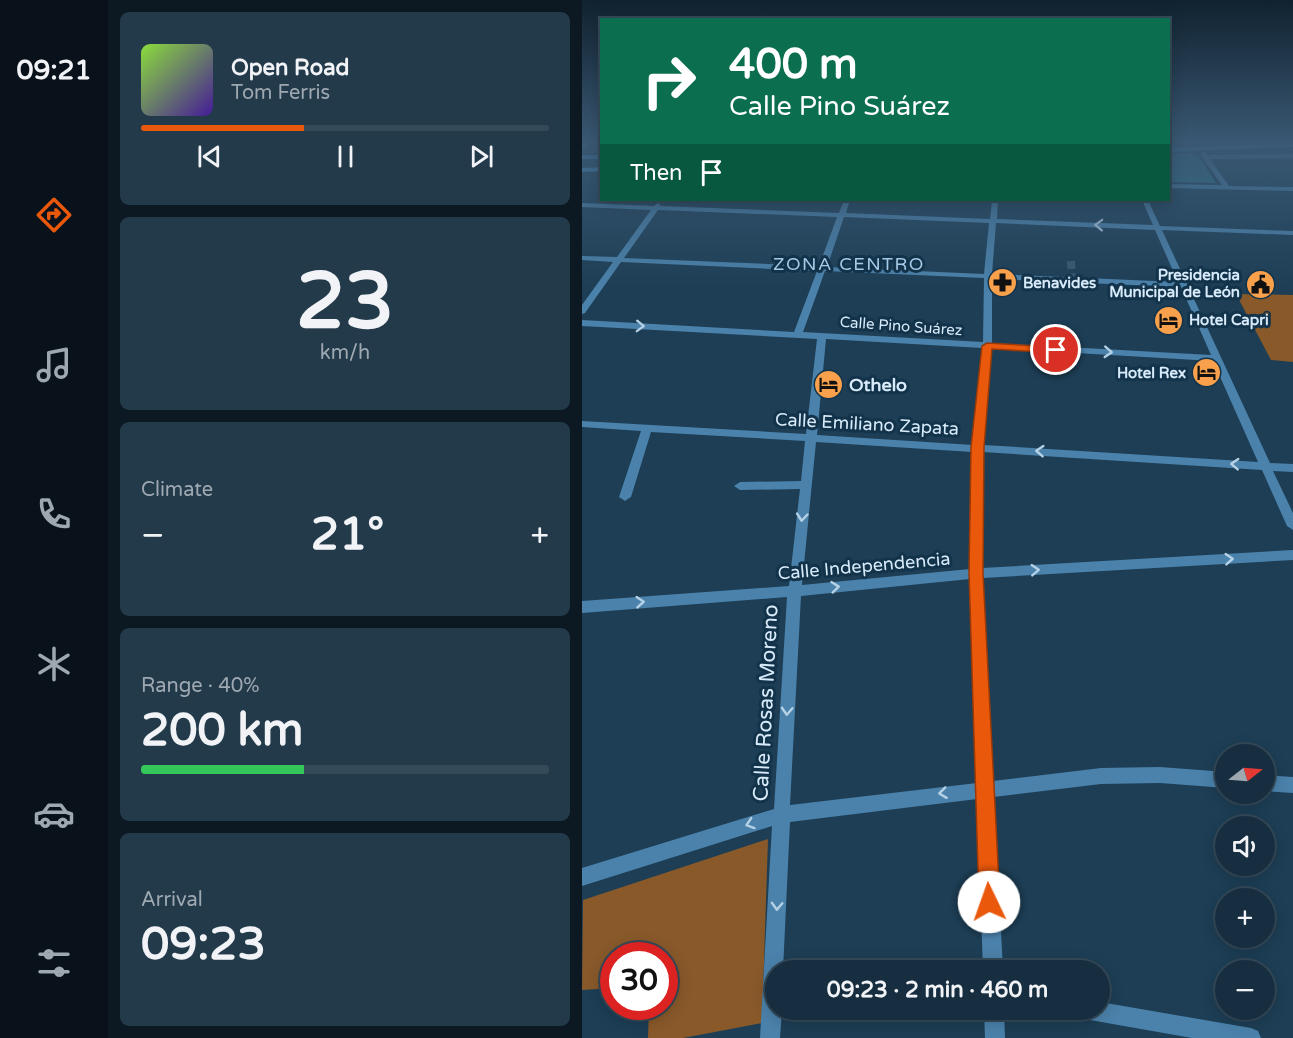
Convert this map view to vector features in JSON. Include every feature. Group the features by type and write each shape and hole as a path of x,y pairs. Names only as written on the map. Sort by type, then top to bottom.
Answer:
{"street":[{"path":"582,311 617,259 662,201"},
{"path":"798,334 847,201"},
{"path":"993,960 976,573 978,447 987,346 988,277 995,201"},
{"path":"1144,201 1293,526"},
{"path":"582,205 1293,233"},
{"path":"582,258 1182,285"},
{"name":"Calle Pino Suárez","path":"582,323 1217,358"},
{"name":"Calle Rosas Moreno","path":"776,960 781,815 793,591 822,336"},
{"name":"Calle Emiliano Zapata","path":"582,424 1293,468"},
{"path":"625,497 647,428"},
{"path":"740,486 805,485"},
{"name":"Calle Independencia","path":"582,607 793,591 976,573 1293,555"},
{"path":"582,877 781,815 984,788 1101,777 1161,775 1215,779"},
{"path":"1275,784 1293,785"},
{"path":"1110,1013 1251,1038"},
{"name":"Calle Rosas Moreno","path":"771,1038 773,1020"},
{"path":"994,1020 995,1038"}],"shaded area":[{"path":"1236,294 1293,295 1293,362 1271,360"},
{"path":"768,839 762,1023 683,1038 648,1038 649,1020 678,1020 678,942 600,942 600,989 582,990 583,900"}],"tunnel":[{"path":"1071,261 1072,277"}],"place":[{"name":"Benavides","path":"1002,283"},
{"name":"Presidencia Municipal de León","path":"1261,284"},
{"name":"Hotel Capri","path":"1168,320"},
{"name":"Hotel Rex","path":"1207,373"},
{"name":"Othelo","path":"828,385"}],"district":[{"name":"ZONA CENTRO","path":"849,264"}],"route":[{"path":"989,902 976,573 978,447 987,346 1056,350"}]}
